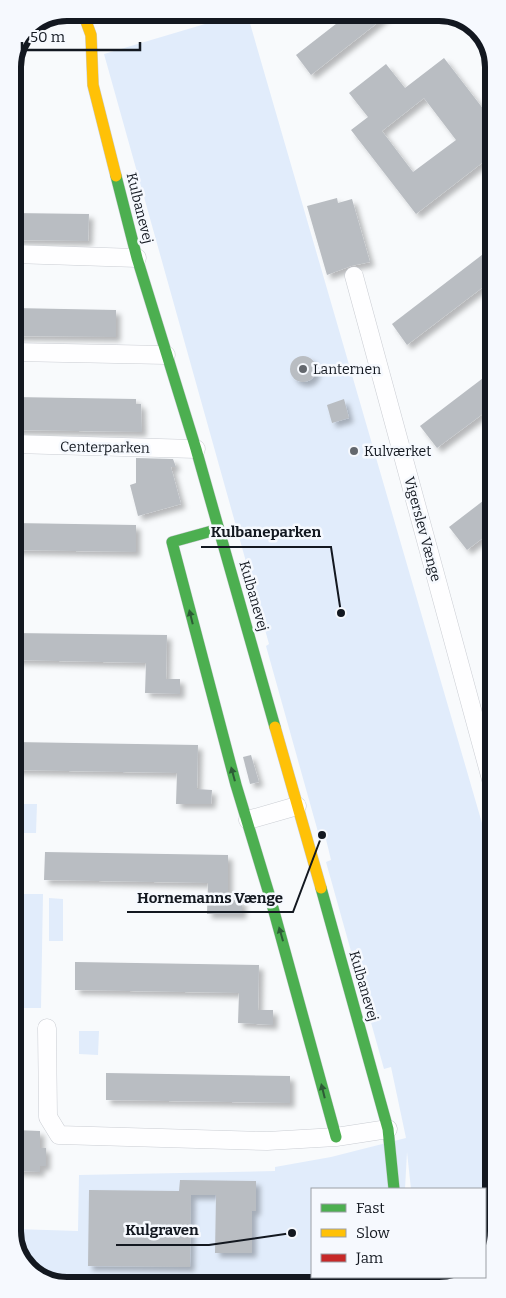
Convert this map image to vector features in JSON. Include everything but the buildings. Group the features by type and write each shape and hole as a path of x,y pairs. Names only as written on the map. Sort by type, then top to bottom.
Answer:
{"street":[{"name":"Kulbanevej","path":"86,21 91,35 93,85 137,258 196,449 388,1129 394,1188"},
{"path":"21,254 137,258"},
{"name":"Vigerslev Vænge","path":"354,276 485,757"},
{"path":"21,352 166,355"},
{"name":"Centerparken","path":"21,444 196,449"},
{"path":"219,529 172,542 226,748 248,820 336,1137"},
{"path":"248,820 297,806"},
{"path":"47,1028 48,1117 59,1135 267,1141 336,1137 388,1129"}],"shaded area":[{"path":"215,21 249,21 485,833 485,1188 411,1188 407,1152 405,1188 311,1188 311,1277 65,1277 44,1271 39,1267 26,1251 22,1239 21,1229 78,1231 79,1175 275,1171 275,1167 331,1157 406,1138 391,1067 384,1069 326,862 331,860 324,831 318,832 266,646 269,644 104,54"},
{"path":"21,804 37,804 36,833 21,833"},
{"path":"21,894 43,894 41,1008 21,1008"},
{"path":"49,898 63,899 63,941 49,941"},
{"path":"79,1031 99,1031 98,1055 79,1054"}],"traffic: fast":[{"path":"116,176 137,258 196,449 275,727"},
{"path":"219,529 172,542 236,785 270,897 336,1137"},
{"path":"321,888 388,1129 394,1188"}],"traffic: slow":[{"path":"86,21 91,35 93,85 116,176"},
{"path":"275,727 321,888"}],"place":[{"name":"Lanternen","path":"303,369"},
{"name":"Kulværket","path":"354,451"},
{"name":"Kulbaneparken","path":"341,613"},
{"name":"Hornemanns Vænge","path":"322,835"},
{"name":"Kulgraven","path":"292,1233"}]}
